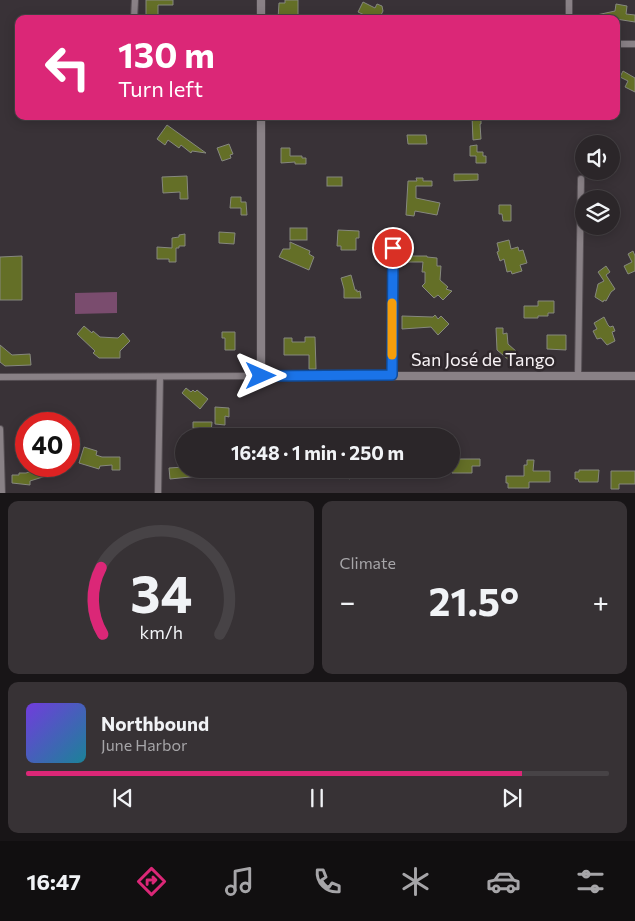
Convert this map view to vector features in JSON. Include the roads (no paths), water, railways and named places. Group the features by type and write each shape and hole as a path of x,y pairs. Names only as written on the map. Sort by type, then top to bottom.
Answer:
{"street":[{"path":"134,15 135,0"},
{"path":"261,0 261,15"},
{"path":"569,0 569,15"},
{"path":"620,44 635,44"},
{"path":"0,377 261,376 261,120"},
{"path":"578,374 581,180"},
{"path":"392,375 393,248"},
{"name":"San José de Tango","path":"261,376 578,374 635,376"},
{"path":"158,493 160,376"},
{"path":"0,429 2,493"}]}
